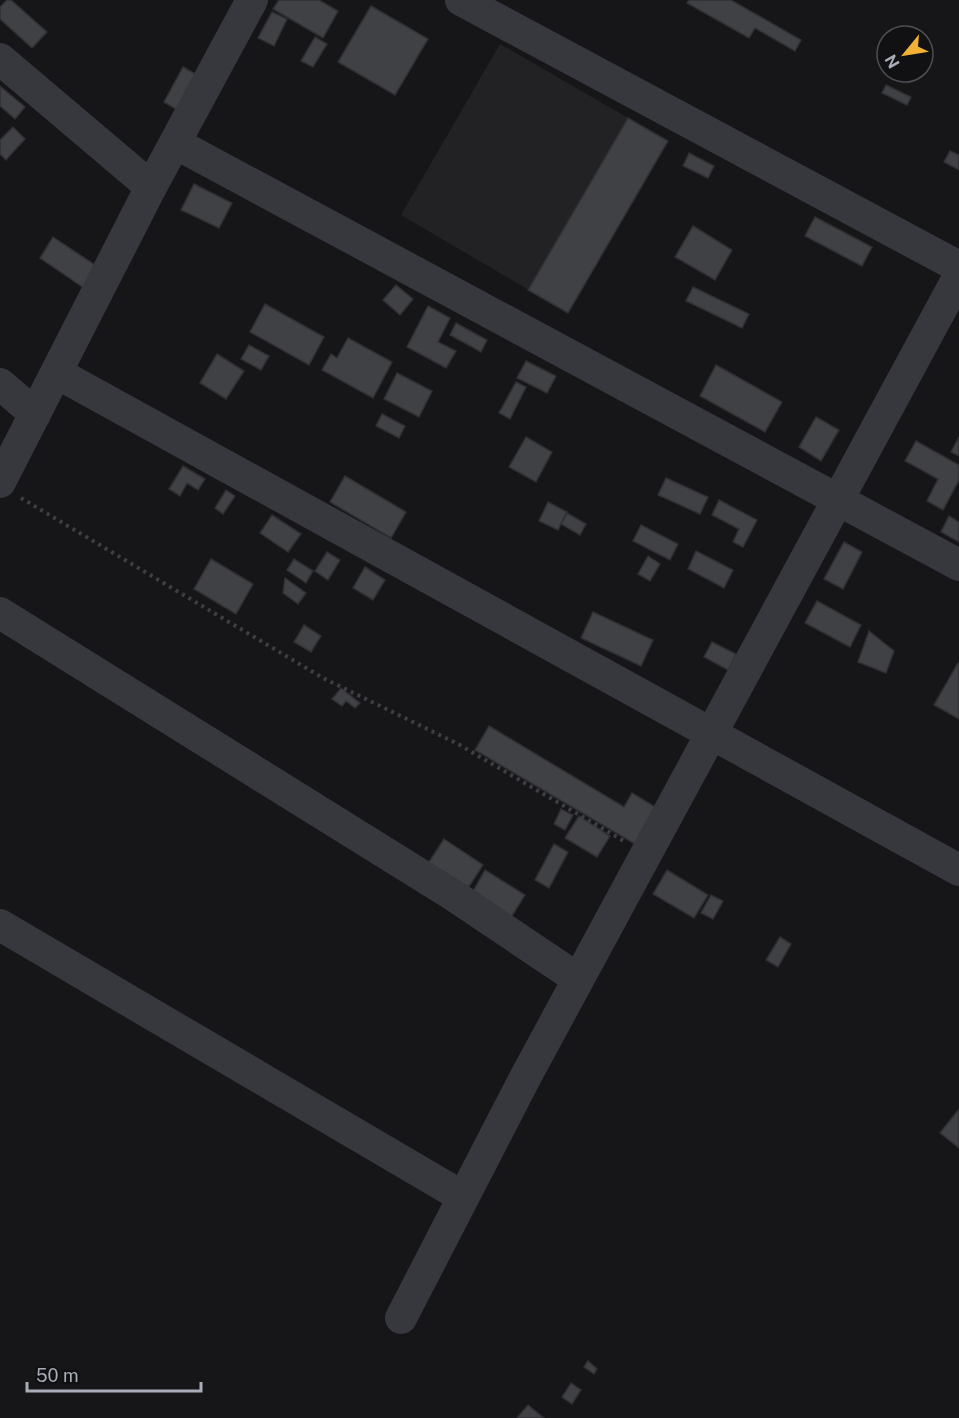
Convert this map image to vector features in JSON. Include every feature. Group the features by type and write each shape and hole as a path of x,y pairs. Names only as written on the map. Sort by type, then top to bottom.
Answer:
{"street":[{"path":"10,490 35,414 175,143 252,0"},
{"path":"461,0 959,267"},
{"path":"0,59 152,187"},
{"path":"175,143 959,565"},
{"path":"401,1318 578,979 959,276"},
{"path":"57,372 959,870"},
{"path":"0,384 35,414"},
{"path":"0,614 453,895 578,979"},
{"path":"0,925 463,1197"}],"path":[{"path":"10,490 323,678 458,744 646,854"}],"shaded area":[{"path":"500,44 668,141 568,313 401,215"}],"building":[{"path":"7,0 11,0 47,32 32,48 0,19 0,7"},
{"path":"279,0 319,0 338,11 323,38 273,9"},
{"path":"689,0 731,0 801,40 795,51 755,28 749,38 687,3"},
{"path":"371,6 428,39 395,95 338,62"},
{"path":"272,12 287,19 274,46 258,38"},
{"path":"315,37 327,44 313,67 301,61"},
{"path":"183,67 197,75 177,110 164,102"},
{"path":"886,85 911,97 907,105 882,93"},
{"path":"0,86 25,107 15,119 0,106"},
{"path":"628,118 668,141 568,313 528,290"},
{"path":"13,127 25,139 6,160 0,154 0,140"},
{"path":"950,151 959,155 959,170 944,162"},
{"path":"689,153 714,166 708,178 683,166"},
{"path":"194,184 232,203 219,228 181,210"},
{"path":"815,217 872,247 862,266 805,236"},
{"path":"693,226 732,250 715,280 675,257"},
{"path":"53,237 98,267 84,288 40,258"},
{"path":"396,285 413,299 400,315 383,300"},
{"path":"693,287 749,314 742,328 686,301"},
{"path":"265,304 324,337 309,365 250,332"},
{"path":"428,306 450,318 438,342 456,351 446,368 407,347"},
{"path":"456,323 487,340 481,352 450,335"},
{"path":"348,338 392,362 373,398 322,370 331,354 337,358"},
{"path":"249,345 269,356 261,370 241,359"},
{"path":"217,354 244,371 226,399 200,383"},
{"path":"526,361 556,376 547,393 517,378"},
{"path":"716,365 782,402 765,432 700,396"},
{"path":"397,373 432,391 419,417 384,399"},
{"path":"516,382 526,387 510,419 499,413"},
{"path":"382,414 405,426 399,438 376,426"},
{"path":"816,417 839,430 821,461 799,447"},
{"path":"526,437 552,452 536,482 509,467"},
{"path":"959,437 959,456 951,452"},
{"path":"916,441 959,465 959,480 943,510 927,501 938,479 905,461"},
{"path":"183,466 205,479 198,490 187,483 180,496 169,489"},
{"path":"345,476 406,512 391,538 330,502"},
{"path":"666,478 708,497 700,514 658,495"},
{"path":"226,490 235,496 223,514 215,508"},
{"path":"719,500 757,520 743,547 733,542 739,529 712,515"},
{"path":"548,502 567,512 558,530 539,521"},
{"path":"567,513 586,524 580,535 561,524"},
{"path":"272,515 301,534 288,552 260,533"},
{"path":"949,516 959,522 959,542 941,532"},
{"path":"641,525 678,544 670,560 633,541"},
{"path":"844,542 862,552 843,589 824,579"},
{"path":"696,551 733,570 724,588 688,569"},
{"path":"327,552 340,560 328,580 315,571"},
{"path":"648,556 660,564 650,581 638,574"},
{"path":"211,559 253,584 236,614 194,589"},
{"path":"294,559 313,571 306,583 287,570"},
{"path":"365,567 385,580 373,600 353,588"},
{"path":"285,578 306,593 298,604 283,593"},
{"path":"817,601 861,625 850,647 805,623"},
{"path":"593,612 653,640 641,666 581,638"},
{"path":"304,625 321,636 311,652 294,642"},
{"path":"869,631 894,651 886,673 858,662"},
{"path":"712,642 736,654 728,670 704,657"},
{"path":"959,664 959,719 934,705"},
{"path":"341,688 360,703 355,708 346,701 342,706 332,699"},
{"path":"489,726 624,807 632,793 662,811 640,847 475,750"},
{"path":"561,809 573,815 565,830 554,824"},
{"path":"579,816 610,836 597,857 565,838"},
{"path":"444,839 483,865 466,891 427,865"},
{"path":"554,844 568,852 549,888 535,880"},
{"path":"485,870 525,895 510,919 471,895"},
{"path":"667,870 708,895 694,918 653,894"},
{"path":"711,895 723,901 713,919 701,913"},
{"path":"780,937 791,944 778,967 766,960"},
{"path":"959,1109 959,1148 940,1133"},
{"path":"588,1361 597,1369 594,1374 584,1367"},
{"path":"571,1383 581,1390 572,1404 562,1397"},
{"path":"528,1405 544,1418 517,1418"}]}
